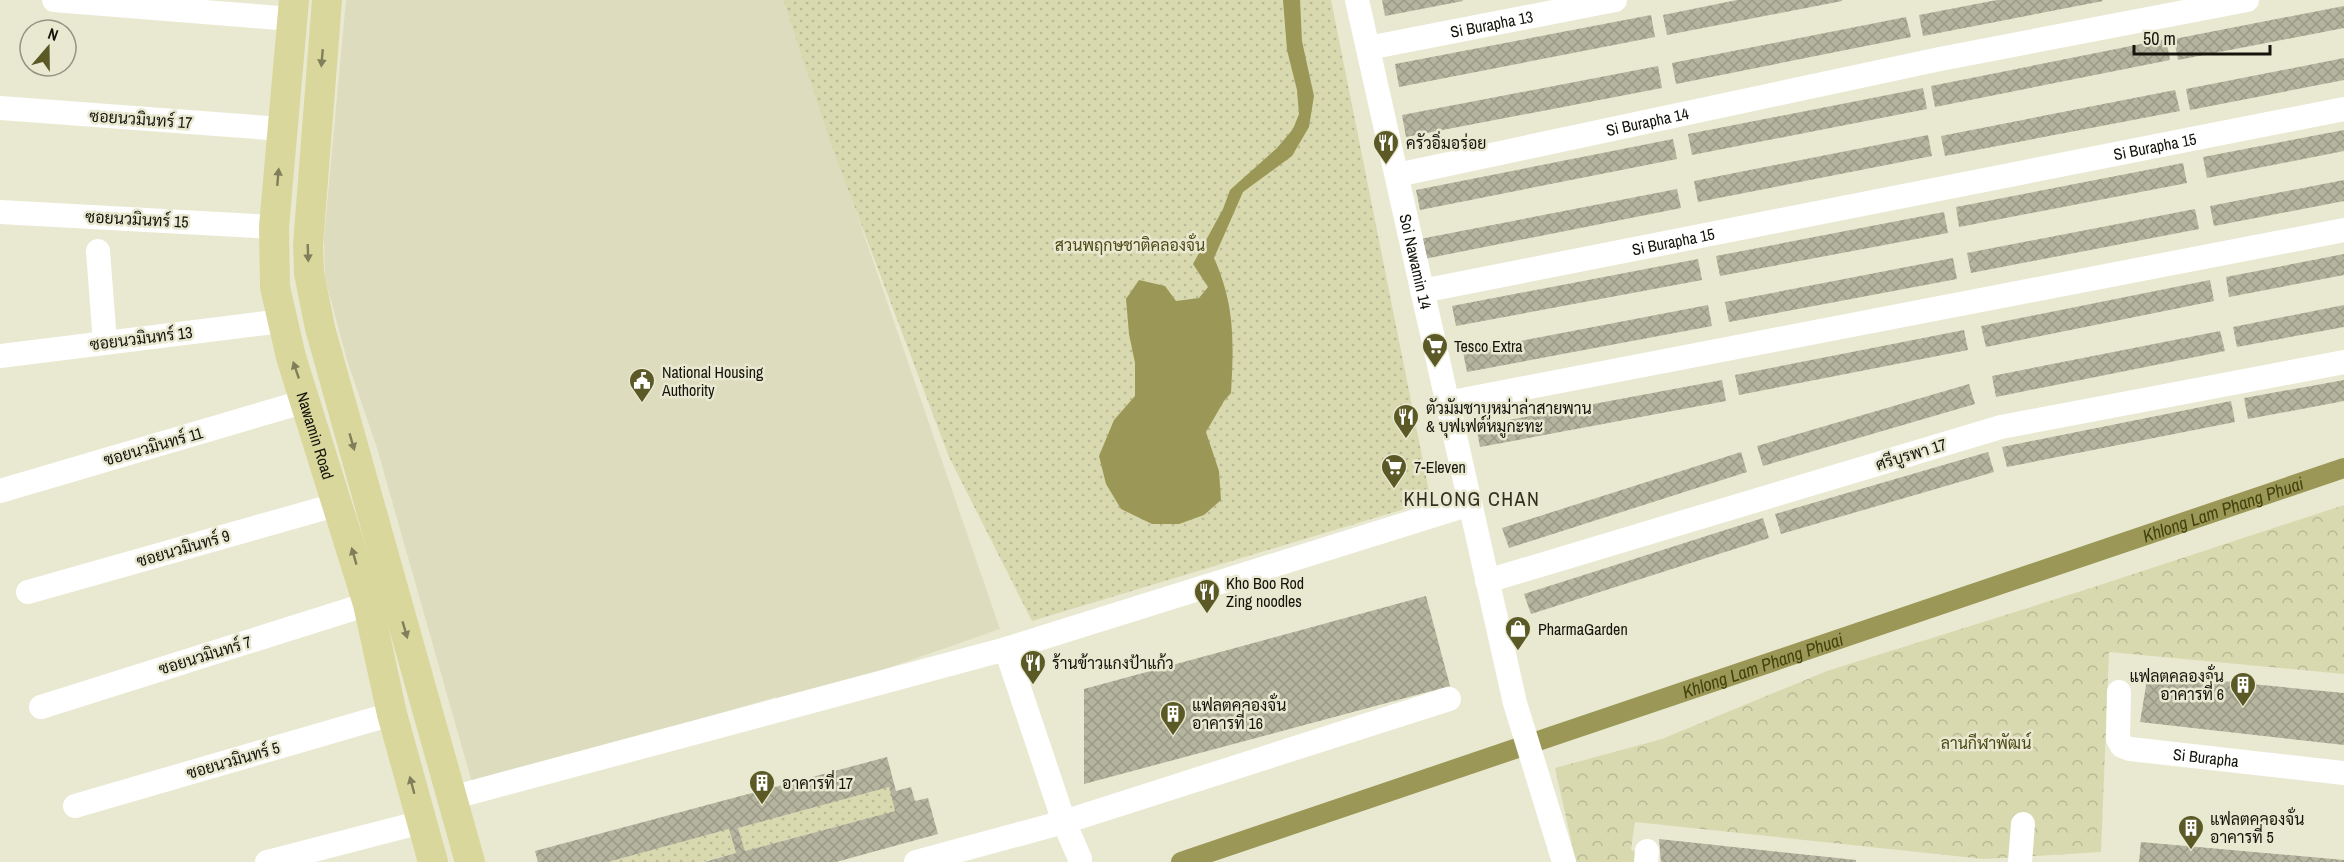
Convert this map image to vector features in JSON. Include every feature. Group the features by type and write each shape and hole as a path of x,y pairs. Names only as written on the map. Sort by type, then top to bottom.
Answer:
{"main road":[{"name":"Nawamin Road","path":"327,0 309,208 309,273 320,328 470,862"},
{"name":"Nawamin Road","path":"293,9 274,227 275,287 282,321 368,604 392,714 433,862"}],"street":[{"path":"54,0 293,9"},
{"name":"Soi Nawamin 14","path":"1357,0 1515,703 1564,862"},
{"name":"Si Burapha 13","path":"1368,48 1615,0"},
{"name":"Si Burapha 14","path":"1397,175 1940,59 2247,0"},
{"name":"ซอยนวมินทร์ 17","path":"0,108 282,129"},
{"name":"Si Burapha 15","path":"1422,291 2344,109"},
{"name":"ซอยนวมินทร์ 15","path":"0,212 274,227"},
{"path":"1447,403 2344,230"},
{"path":"98,251 105,343"},
{"name":"ซอยนวมินทร์ 13","path":"0,356 282,321"},
{"name":"ศรีบูรพา 17","path":"1487,581 2001,428 2344,362"},
{"name":"ซอยนวมินทร์ 11","path":"0,491 306,401"},
{"name":"ซอยนวมินทร์ 9","path":"28,592 339,504"},
{"path":"452,798 1006,649 1470,504"},
{"name":"ซอยนวมินทร์ 7","path":"41,707 368,604"},
{"path":"1006,649 1064,822 1080,859"},
{"name":"Si Burapha","path":"2119,692 2118,739 2122,746 2130,749 2344,773"},
{"path":"916,862 1064,822 1449,699"},
{"name":"ซอยนวมินทร์ 5","path":"75,806 392,714"},
{"path":"267,862 422,822"},
{"path":"2020,862 2023,824"}],"shaded area":[{"name":"National Housing Authority","path":"346,0 783,0 1000,629 779,706 776,697 473,786 377,448 347,360 325,278 324,238"},
{"path":"1283,0 1300,0 1302,41 1314,96 1309,127 1292,156 1243,192 1214,258 1226,292 1232,324 1233,357 1231,393 1206,432 1219,471 1221,500 1204,515 1179,524 1152,524 1121,509 1106,484 1099,456 1114,420 1135,396 1135,363 1129,334 1126,299 1139,280 1165,286 1176,301 1199,298 1208,287 1193,264 1223,209 1230,190 1277,148 1293,129 1299,114 1297,90 1287,50"}],"green space":[{"name":"สวนพฤกษชาติคลองจั่น","path":"783,0 1331,0 1431,501 1032,621 949,457 835,155"},
{"name":"ลานกีฬาพัฒน์","path":"2344,505 2344,674 2109,652 2101,852 1984,859 1635,822 1631,849 1648,862 1576,862 1555,768 1662,739 1827,671"},
{"path":"889,787 895,811 745,851 738,828"},
{"path":"729,829 736,853 701,862 608,862"}],"building":[{"path":"1382,0 1462,0 1463,1 1385,16"},
{"path":"1737,0 1842,1 1667,35 1663,15"},
{"path":"1997,0 2103,1 1923,36 1919,15"},
{"path":"2344,6 2344,28 2178,60 2174,39"},
{"path":"1651,15 1655,37 1399,87 1395,64"},
{"path":"1906,17 1911,37 1676,84 1672,63"},
{"path":"2166,39 2170,60 1935,107 1931,86"},
{"path":"2344,58 2344,80 2190,110 2186,89"},
{"path":"1658,66 1662,88 1406,137 1402,115"},
{"path":"1923,88 1927,109 1692,155 1688,134"},
{"path":"2175,90 2180,111 1945,156 1941,136"},
{"path":"2344,130 2344,151 2207,178 2203,157"},
{"path":"1928,135 1932,156 1698,202 1694,181"},
{"path":"1673,139 1677,159 1420,210 1416,190"},
{"path":"2183,163 2187,183 1959,227 1956,207"},
{"path":"2344,180 2344,201 2214,226 2210,206"},
{"path":"1677,189 1681,208 1424,259 1420,239"},
{"path":"2195,209 2199,229 1971,273 1967,253"},
{"path":"1944,212 1948,233 1720,276 1716,256"},
{"path":"2344,254 2344,275 2229,297 2226,277"},
{"path":"1953,258 1957,279 1729,322 1725,302"},
{"path":"1698,259 1702,280 1456,326 1452,306"},
{"path":"2210,280 2214,301 1986,347 1981,326"},
{"path":"1708,305 1712,326 1467,372 1463,352"},
{"path":"2344,305 2344,327 2237,347 2233,327"},
{"path":"1964,330 1968,350 1739,395 1735,375"},
{"path":"2220,331 2225,351 1996,397 1992,376"},
{"path":"1722,380 1726,401 1480,447 1476,426"},
{"path":"2344,380 2344,401 2248,419 2244,398"},
{"path":"1969,384 1975,404 1763,466 1757,446"},
{"path":"2231,401 2235,422 2007,467 2002,447"},
{"path":"1741,452 1747,472 1509,548 1502,528"},
{"path":"1988,452 1994,472 1781,534 1775,514"},
{"path":"1763,518 1769,538 1531,614 1524,594"},
{"name":"แฟลตคลองจั่น อาคารที่ 16","path":"1426,596 1450,686 1084,784 1084,689"},
{"name":"แฟลตคลองจั่น อาคารที่ 6","path":"2148,674 2344,693 2344,745 2140,722"},
{"name":"อาคารที่ 17","path":"887,757 896,791 911,787 915,801 928,798 938,834 836,862 704,862 736,853 729,829 608,862 538,862 535,851","holes":["889,787 895,811 745,851 738,828"]},
{"path":"1659,839 1856,860 1856,862 1661,862"},
{"name":"แฟลตคลองจั่น อาคารที่ 5","path":"2141,842 2344,860 2344,862 2139,862"}],"waterway":[{"name":"Khlong Lam Phang Phuai","path":"1181,862 2344,468"}],"place":[{"name":"ครัวอิ่มอร่อย","path":"1386,166"},
{"name":"Tesco Extra","path":"1435,369"},
{"name":"National Housing Authority","path":"642,404"},
{"name":"ตัวมัมชาบูหม่าล่าสายพาน & บุฟเฟต์หมูกะทะ","path":"1406,440"},
{"name":"7-Eleven","path":"1394,490"},
{"name":"Kho Boo Rod Zing noodles","path":"1207,615"},
{"name":"PharmaGarden","path":"1518,652"},
{"name":"ร้านข้าวแกงป้าแก้ว","path":"1033,686"},
{"name":"แฟลตคลองจั่น อาคารที่ 6","path":"2243,708"},
{"name":"แฟลตคลองจั่น อาคารที่ 16","path":"1173,737"},
{"name":"อาคารที่ 17","path":"762,806"},
{"name":"แฟลตคลองจั่น อาคารที่ 5","path":"2191,851"}],"district":[{"name":"KHLONG CHAN","path":"1472,498"}]}
